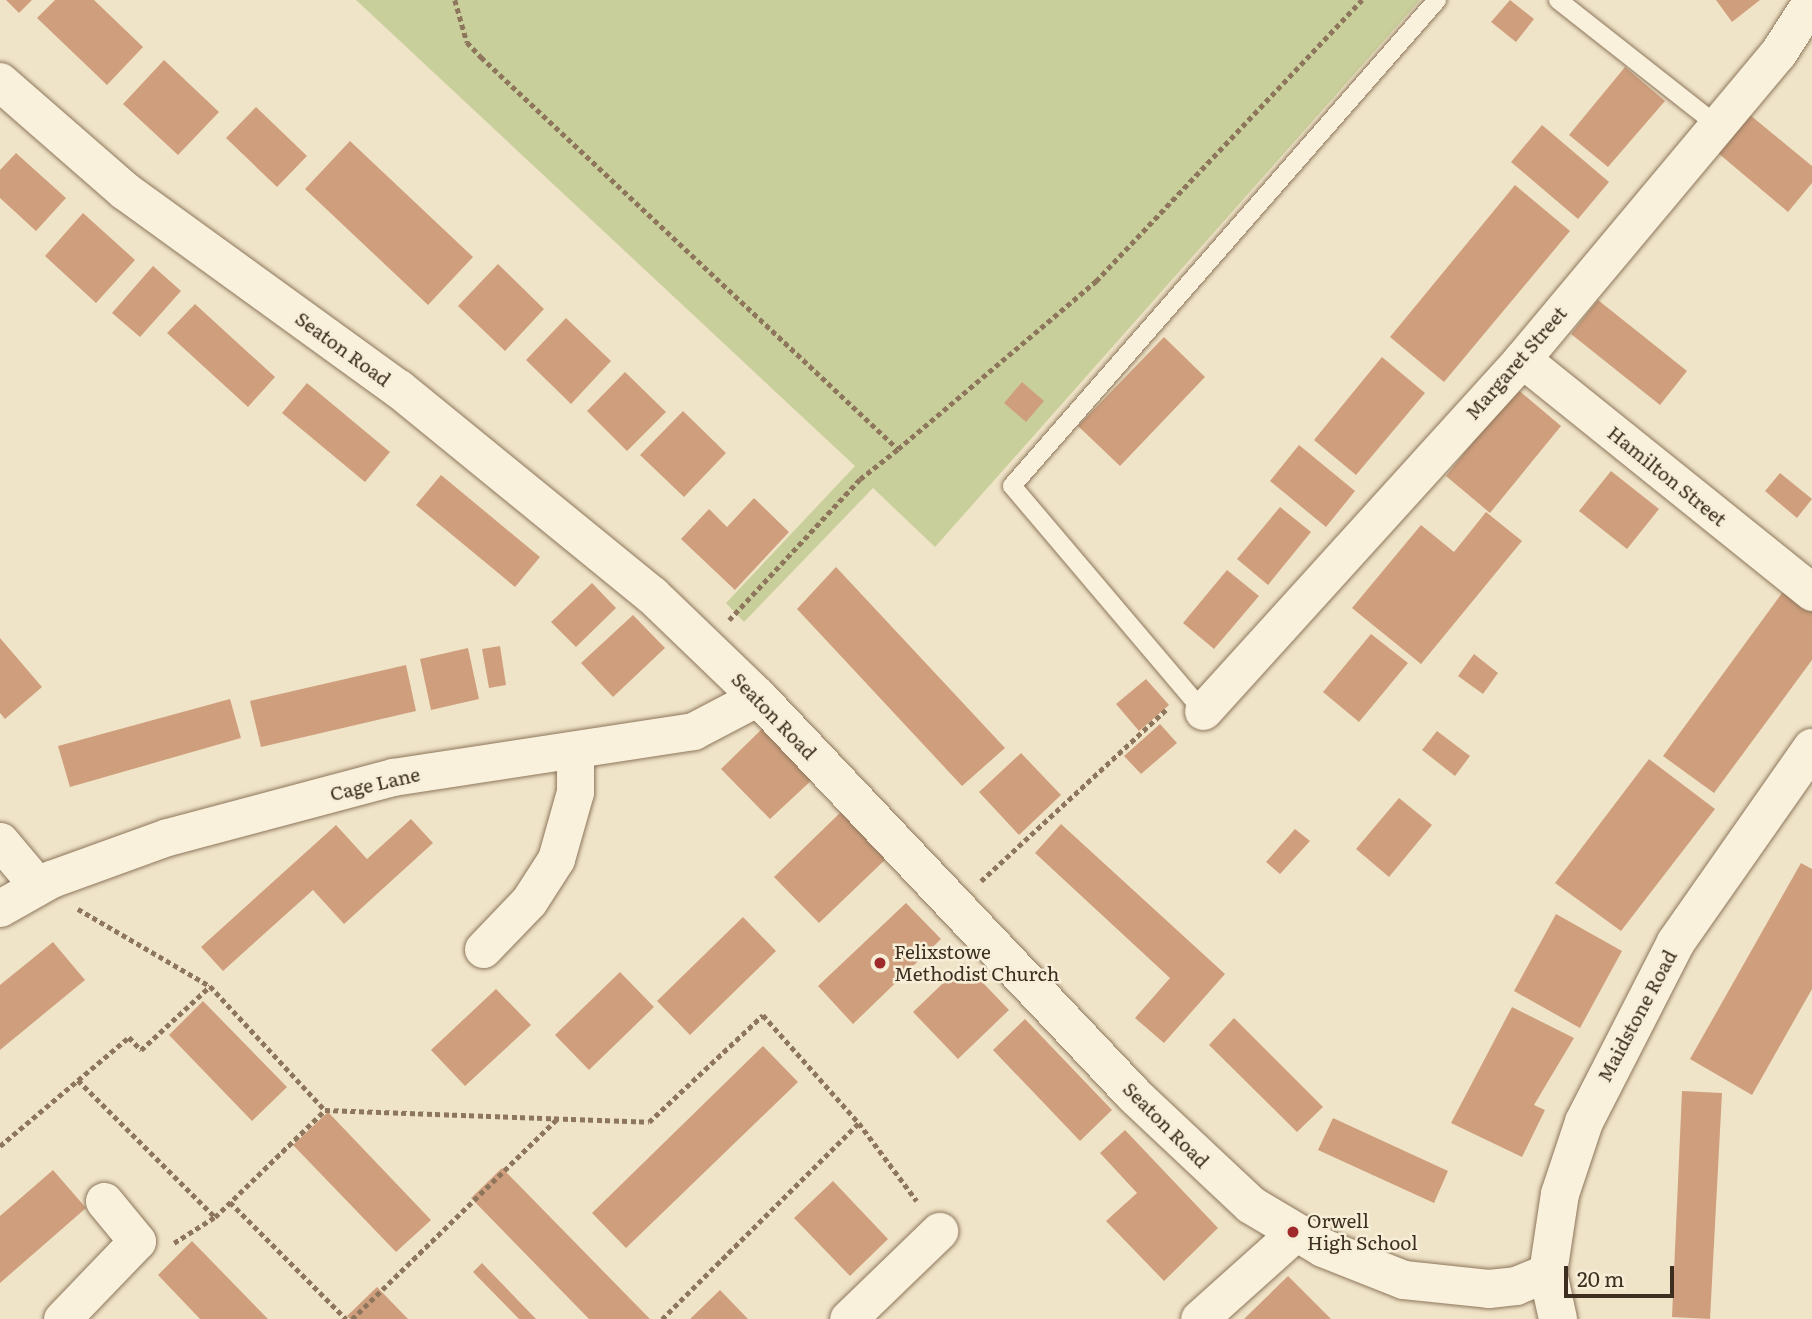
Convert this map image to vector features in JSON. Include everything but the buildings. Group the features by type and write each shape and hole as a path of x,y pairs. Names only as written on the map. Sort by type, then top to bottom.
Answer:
{"street":[{"name":"Margaret Street","path":"1194,702 1522,359 1794,32 1812,0"},
{"name":"Seaton Road","path":"0,82 125,191 458,435 598,548 758,697 1183,1143 1251,1205 1295,1233 1349,1260 1430,1285 1489,1289 1516,1286 1548,1273"},
{"name":"Hamilton Street","path":"1522,359 1812,592"},
{"name":"Cage Lane","path":"0,908 37,885 126,849 393,777 693,731 758,697"},
{"name":"Maidstone Road","path":"1558,1319 1548,1273 1560,1194 1584,1122 1620,1043 1698,905 1812,748"},
{"path":"483,949 529,901 556,859 575,792 575,750"},
{"path":"0,841 37,885"},
{"path":"62,1319 137,1241 104,1201"},
{"path":"848,1319 939,1231"},
{"path":"1199,1319 1295,1233"}],"lane":[{"path":"1194,702 1012,486 1437,0"},
{"path":"1558,0 1717,126"}],"path":[{"path":"455,0 467,42 481,57 898,449"},
{"path":"704,646 860,479 1096,281 1362,0"},
{"path":"956,904 1194,702"},
{"path":"37,885 210,986 325,1110 649,1122 763,1015 859,1124 939,1231"},
{"path":"0,1146 129,1037 141,1050 210,986"},
{"path":"78,1080 215,1217"},
{"path":"126,1253 160,1252 215,1217 325,1110"},
{"path":"352,1319 557,1119"},
{"path":"662,1319 859,1124"},
{"path":"230,1202 346,1319"}],"green space":[{"path":"356,0 1420,0 935,547 873,488 744,622 726,603 855,466"}],"place":[{"name":"Felixstowe Methodist Church","path":"880,963"},
{"name":"Orwell High School","path":"1293,1232"}]}
